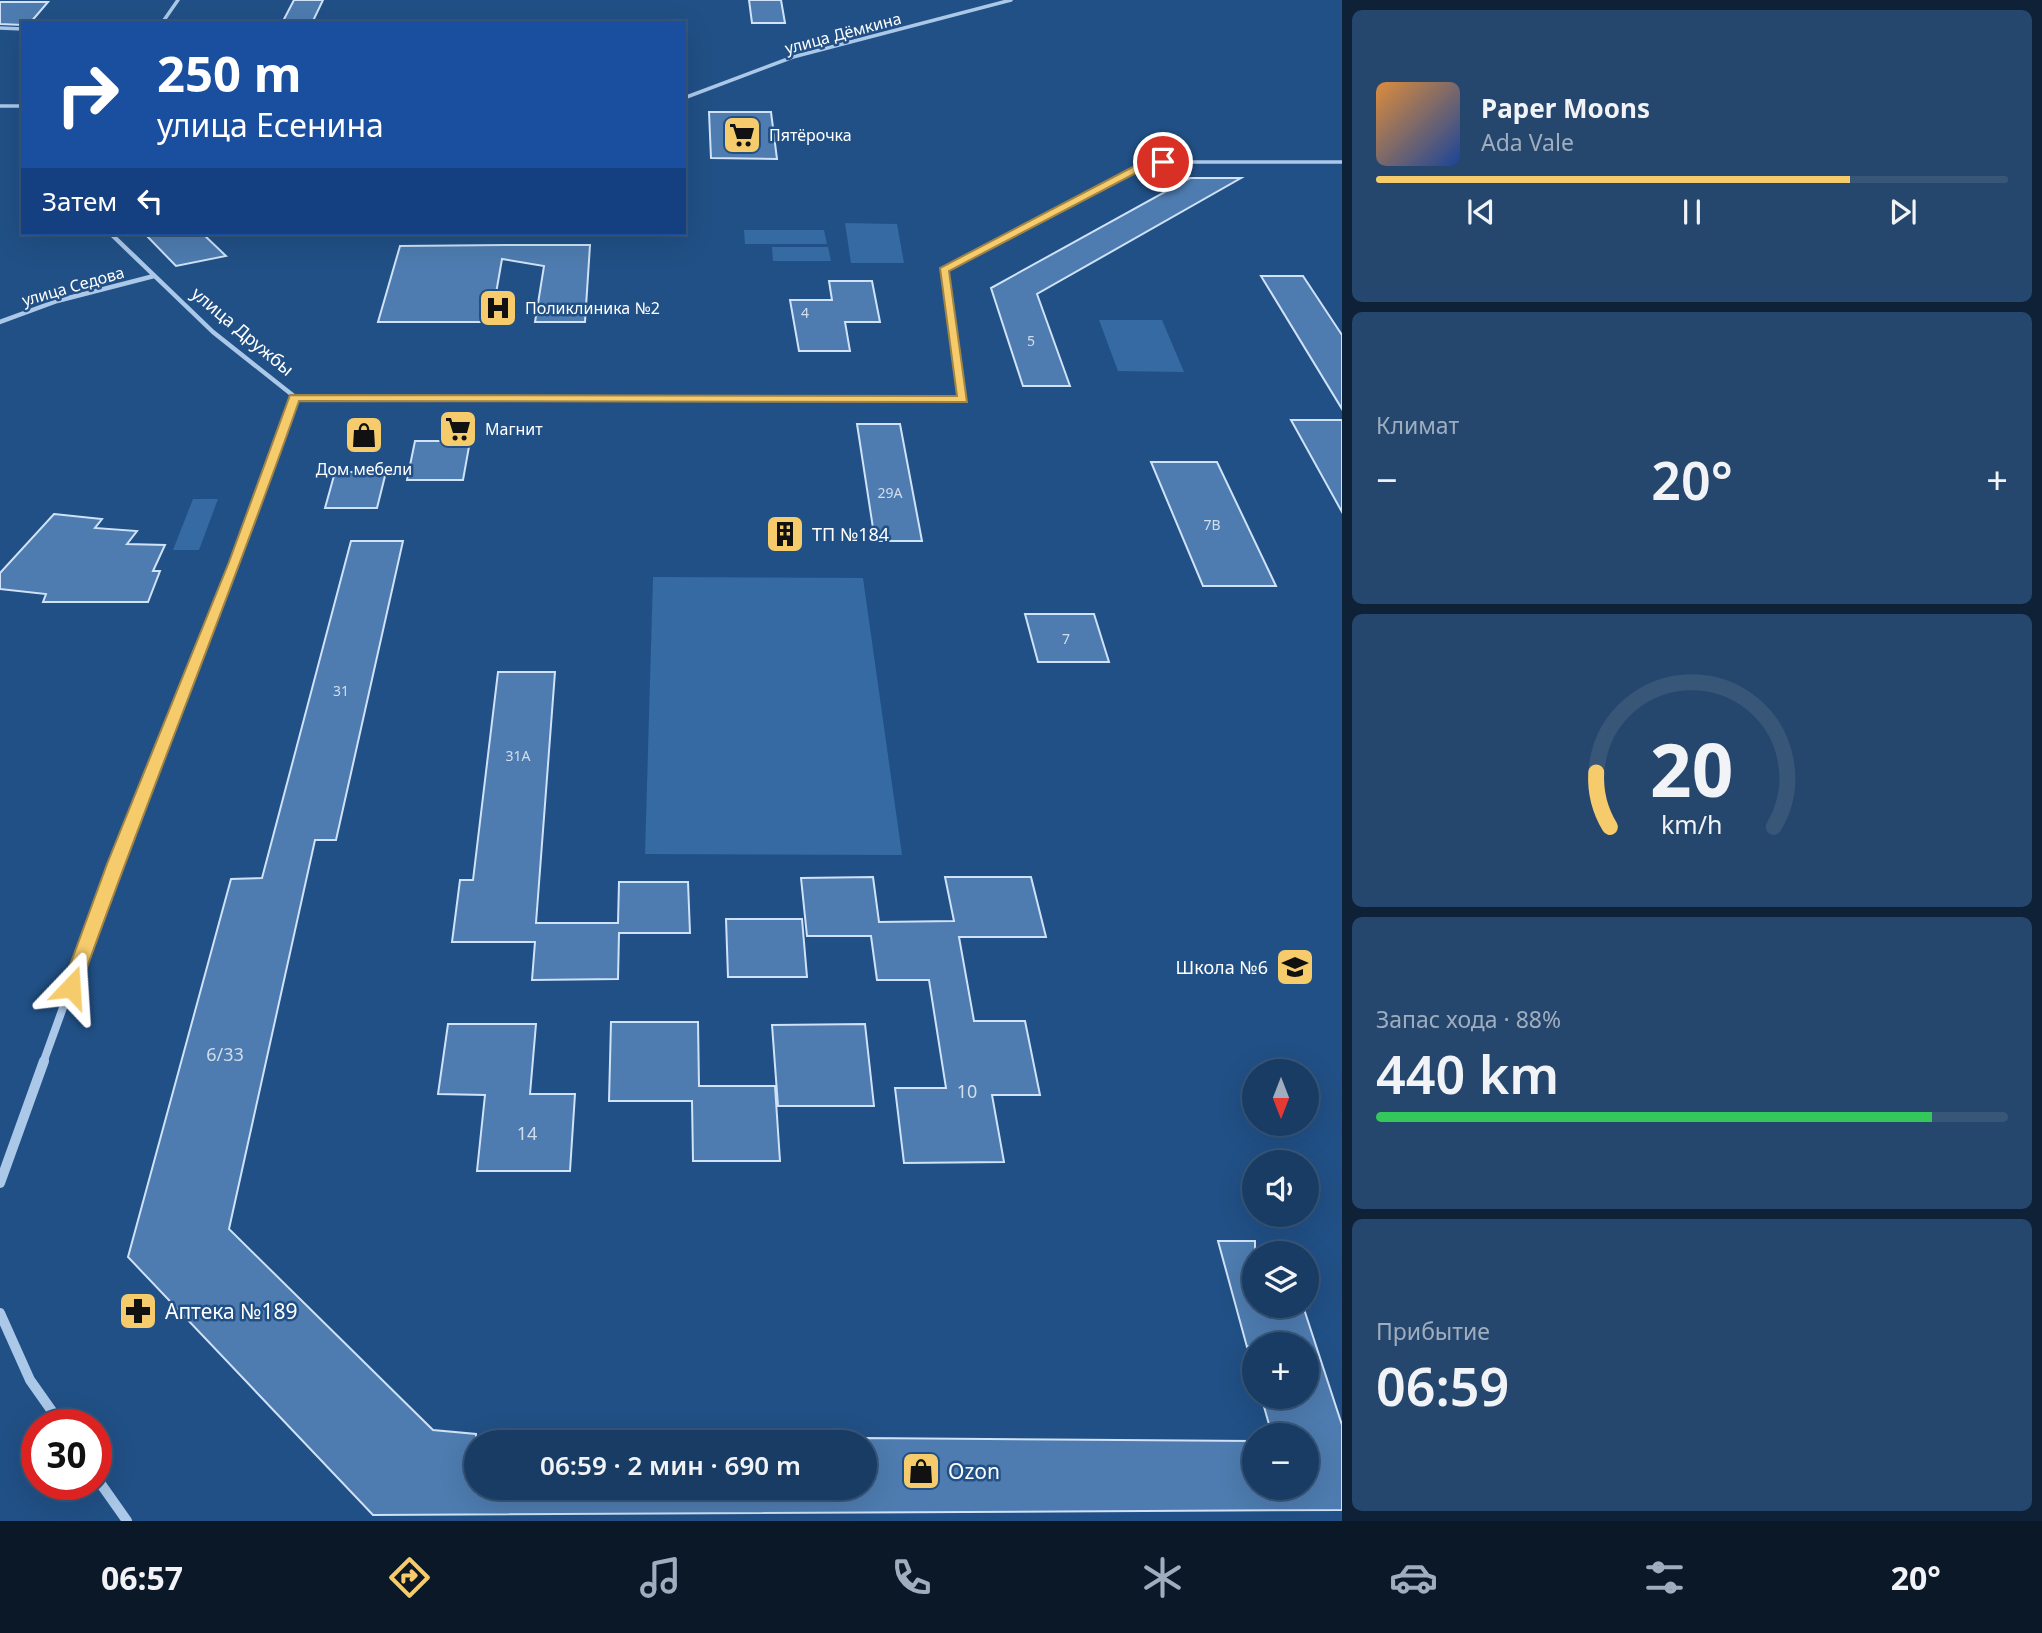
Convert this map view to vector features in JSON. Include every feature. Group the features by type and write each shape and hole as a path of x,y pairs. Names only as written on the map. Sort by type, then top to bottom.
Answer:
{"street":[{"path":"163,21 177,0"},
{"name":"улица Дёмкина","path":"686,97 793,57 1011,0"},
{"path":"0,29 21,29"},
{"path":"0,106 21,106"},
{"path":"295,397 963,399 943,270 1149,162 1342,162"},
{"name":"улица Дружбы","path":"0,1183 115,864 219,605 295,397 213,332 112,235"},
{"name":"улица Седова","path":"0,322 57,301 154,276"},
{"path":"0,1314 30,1380 50,1409"},
{"path":"112,1500 127,1521"}],"shaded area":[{"path":"845,223 897,224 904,263 851,263"},
{"path":"744,230 824,230 827,244 745,244"},
{"path":"772,247 828,247 831,261 773,261"},
{"path":"1099,320 1162,320 1184,372 1118,371"},
{"path":"193,499 218,499 199,550 173,550"},
{"path":"653,577 863,578 902,855 645,854"}],"building":[{"path":"294,0 323,0 313,21 283,21"},
{"path":"749,0 781,0 785,23 752,23"},
{"path":"0,2 48,2 32,21 21,21 21,25 0,24"},
{"name":"Пятёрочка","path":"709,112 771,112 777,159 711,158"},
{"path":"1190,178 1241,178 1037,294 1070,386 1023,386 991,288"},
{"path":"146,235 204,235 226,256 176,266"},
{"path":"590,245 585,322 535,322 544,266 502,259 491,322 378,322 400,246"},
{"path":"1261,276 1303,276 1342,335 1342,409"},
{"path":"829,281 872,281 880,322 845,322 850,351 799,351 790,300 832,300"},
{"path":"1291,420 1342,420 1342,512"},
{"path":"857,424 900,424 922,541 875,541"},
{"path":"415,441 470,441 463,480 407,480"},
{"path":"1151,462 1217,462 1276,586 1203,586"},
{"path":"335,472 386,472 377,508 325,508"},
{"path":"54,514 102,519 95,528 137,531 127,544 165,545 153,571 160,571 148,602 43,602 46,594 0,589 0,573"},
{"path":"351,541 403,541 336,840 315,840 229,1229 433,1430 464,1433 464,1500 877,1500 877,1438 1242,1441 1242,1500 1319,1500 1319,1423 1269,1423 1265,1409 1319,1409 1319,1355 1342,1425 1342,1510 373,1515 128,1257 231,879 262,878"},
{"path":"1025,614 1094,614 1109,662 1038,662"},
{"path":"498,672 555,672 536,923 618,923 619,882 688,882 690,933 619,933 618,979 532,980 535,942 452,942 460,880 473,880"},
{"path":"873,877 879,922 954,921 945,877 1031,877 1046,937 959,937 974,1021 1025,1021 1040,1095 992,1095 1004,1162 904,1163 895,1088 946,1088 929,980 877,980 871,936 807,936 801,878"},
{"path":"726,919 802,919 807,977 728,977"},
{"path":"611,1022 698,1022 699,1086 775,1086 780,1161 693,1161 692,1101 609,1101"},
{"path":"448,1024 536,1024 530,1094 575,1094 570,1171 477,1171 485,1095 438,1094"},
{"path":"865,1024 874,1106 778,1106 772,1025"},
{"path":"1218,1241 1242,1241 1242,1318 1307,1318 1312,1332 1243,1332"}],"place":[{"name":"Пятёрочка","path":"742,135"},
{"name":"Поликлиника №2","path":"498,308"},
{"name":"Магнит","path":"458,429"},
{"name":"Дом мебели","path":"364,435"},
{"name":"ТП №184","path":"785,534"},
{"name":"Школа №6","path":"1295,967"},
{"name":"Аптека №189","path":"138,1311"},
{"name":"Ozon","path":"921,1471"}],"route":[{"path":"71,987 115,864 236,562 295,397 963,399 943,270 1149,162 1163,162"}]}
